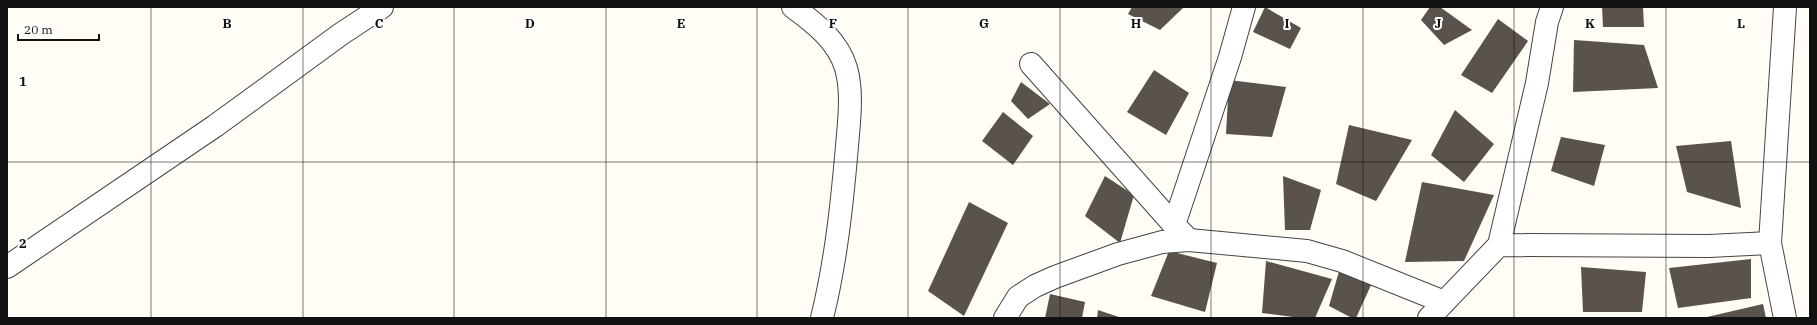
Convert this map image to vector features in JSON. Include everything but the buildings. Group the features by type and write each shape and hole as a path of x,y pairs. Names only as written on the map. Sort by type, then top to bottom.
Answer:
{"street":[{"path":"7,267 215,126 341,34 382,7"},
{"path":"793,7 807,17 832,40 846,68 849,91 849,122 841,215 829,289 822,318"},
{"path":"1182,232 1244,7"},
{"path":"1429,318 1475,272 1499,245 1537,83 1547,22 1552,7"},
{"path":"1785,7 1770,243 1785,318"},
{"path":"1031,64 1182,232"},
{"path":"1005,318 1018,297 1055,276 1118,254 1162,242 1182,232 1307,251 1342,261 1444,302"},
{"path":"1499,245 1709,246 1770,243"}]}
